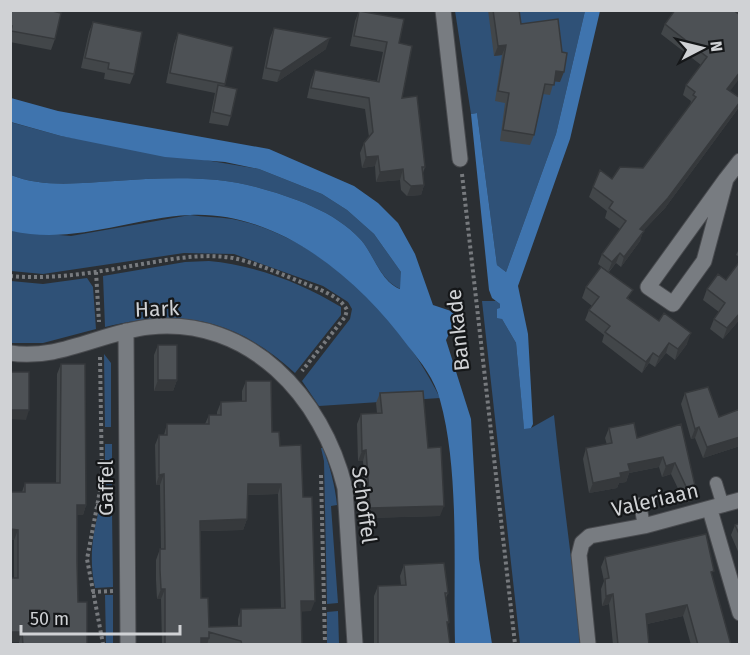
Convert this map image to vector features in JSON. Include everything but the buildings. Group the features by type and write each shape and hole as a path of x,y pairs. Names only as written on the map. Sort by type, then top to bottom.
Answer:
{"street":[{"path":"443,10 460,159"},
{"path":"726,179 704,261 673,304 648,287 726,179 740,161"},
{"name":"Hark","path":"10,353 44,354 149,326 206,331 255,352 292,384"},
{"name":"Gaffel","path":"126,331 128,645"},
{"name":"Schoffel","path":"292,384 321,422 339,465 346,509 355,645"},
{"name":"Valeriaan","path":"588,645 579,555 582,543 590,536 644,526 740,500"},
{"path":"717,508 740,613"}],"lane":[{"path":"716,483 717,508"},
{"path":"640,504 644,526"}],"path":[{"name":"Bankade","path":"460,159 515,645"},
{"path":"10,276 43,279 184,257 210,256 242,261 321,290 345,305 347,310 345,317 292,384"},
{"path":"96,272 100,338 102,480 87,559 103,645"},
{"path":"321,472 325,645"}],"shaded area":[{"path":"455,11 585,11 556,134 506,272 497,265 477,113 471,114"},
{"path":"585,11 600,11 570,139 518,286 528,334 533,424 531,428 524,429 516,343 502,319 497,318 497,309 500,308 500,304 492,298 489,290 471,114 477,113 497,265 506,272 556,134"},
{"path":"11,98 58,111 269,149 354,186 378,203 398,223 415,254 433,305 457,313 459,324 454,324 446,340 471,419 479,559 492,644 455,644 453,489 446,428 438,393 418,358 366,297 314,254 285,237 255,224 223,217 190,215 167,217 57,235 11,231 11,175 36,182 62,184 150,179 203,179 239,183 270,191 312,206 339,221 361,240 383,274 393,286 400,289 401,272 374,234 347,210 322,194 259,169 225,162 165,157 61,136 11,122"},
{"path":"10,122 61,136 259,169 322,194 347,210 374,234 401,272 401,289 388,280 378,268 366,246 339,221 312,206 270,191 239,183 203,179 150,179 62,184 36,182 11,175"},
{"path":"190,215 232,219 265,228 297,243 327,262 381,311 424,368 440,398 319,406 302,381 350,319 352,309 348,302 323,286 234,254 184,253 43,274 11,271 11,231 71,236"},
{"path":"209,261 243,266 277,276 341,307 341,315 295,373 251,340 207,323 183,319 159,319 133,321 105,327 103,276 185,262"},
{"path":"87,278 93,287 96,329 43,343 11,343 11,281 43,284"},
{"path":"482,301 496,301 500,304 502,319 516,343 524,428 531,428 554,415 581,644 520,644"},
{"path":"104,354 111,363 111,427 105,427"},
{"path":"105,444 112,444 112,503 105,503"},
{"path":"321,448 323,448 330,469 337,505 331,506 338,603 327,604 324,461"},
{"path":"99,510 112,510 113,587 95,588 92,549"},
{"path":"105,595 113,595 113,644 106,644"},
{"path":"338,611 339,644 327,644 327,612"}]}
